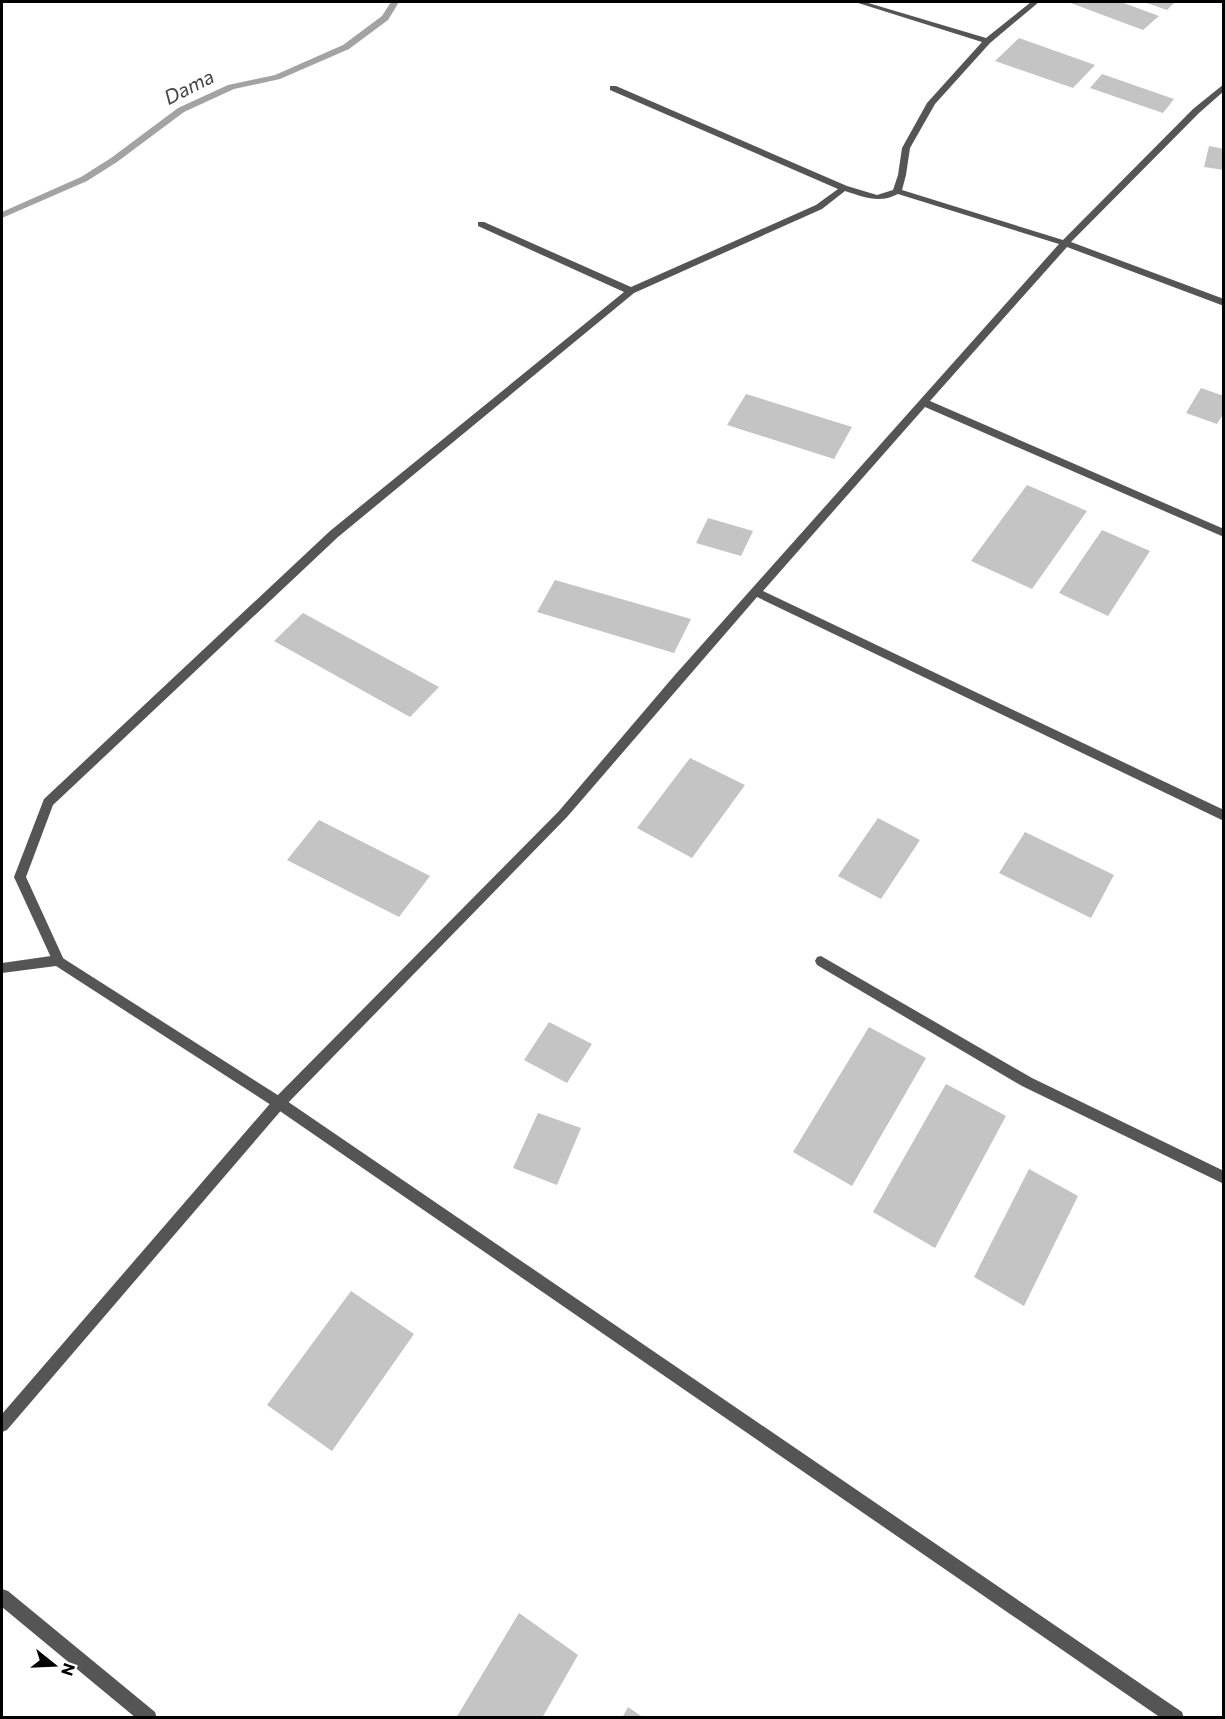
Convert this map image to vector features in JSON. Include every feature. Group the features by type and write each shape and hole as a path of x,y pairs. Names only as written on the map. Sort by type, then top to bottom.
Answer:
{"street":[{"path":"859,2 987,41"},
{"path":"614,88 844,188 877,198 888,196 897,191 906,148 931,104 987,41 1035,2"},
{"path":"2,1425 279,1103 563,814 1065,243 1196,111 1224,86"},
{"path":"844,188 819,207 631,291 334,534 48,801 20,878 58,960 279,1103 1176,1718"},
{"path":"897,191 1065,243 1224,303"},
{"path":"482,224 631,291"},
{"path":"923,402 1224,532"},
{"path":"756,592 1224,816"},
{"path":"2,969 58,960"},
{"path":"821,960 1027,1082 1224,1178"},
{"path":"2,1598 149,1718"}],"building":[{"path":"1068,2 1121,2 1159,16 1143,30"},
{"path":"1144,2 1175,2 1167,10"},
{"path":"1019,38 1095,65 1073,88 995,61"},
{"path":"1102,74 1174,99 1163,113 1090,88"},
{"path":"1209,146 1224,149 1224,170 1204,167"},
{"path":"1201,388 1224,396 1224,413 1217,424 1186,413"},
{"path":"746,394 852,427 834,459 727,425"},
{"path":"1027,485 1087,511 1032,589 971,561"},
{"path":"708,518 753,531 741,556 696,543"},
{"path":"1102,530 1150,551 1108,616 1059,593"},
{"path":"555,580 691,619 674,653 537,612"},
{"path":"303,613 439,687 410,717 274,641"},
{"path":"690,758 745,785 692,858 637,828"},
{"path":"878,818 920,840 881,899 838,876"},
{"path":"319,820 430,876 399,917 287,860"},
{"path":"1025,832 1114,875 1091,918 999,873"},
{"path":"549,1022 592,1044 567,1083 524,1060"},
{"path":"869,1027 926,1058 852,1186 793,1152"},
{"path":"946,1084 1006,1116 935,1248 873,1212"},
{"path":"538,1113 581,1128 557,1185 513,1168"},
{"path":"1029,1169 1078,1196 1024,1306 974,1277"},
{"path":"351,1291 414,1334 332,1451 267,1405"},
{"path":"519,1613 578,1655 542,1718 456,1718"},
{"path":"628,1707 644,1718 622,1718"}],"waterway":[{"name":"Dama","path":"2,215 84,179 114,160 181,110 231,87 277,77 346,47 385,18 395,2"}]}
